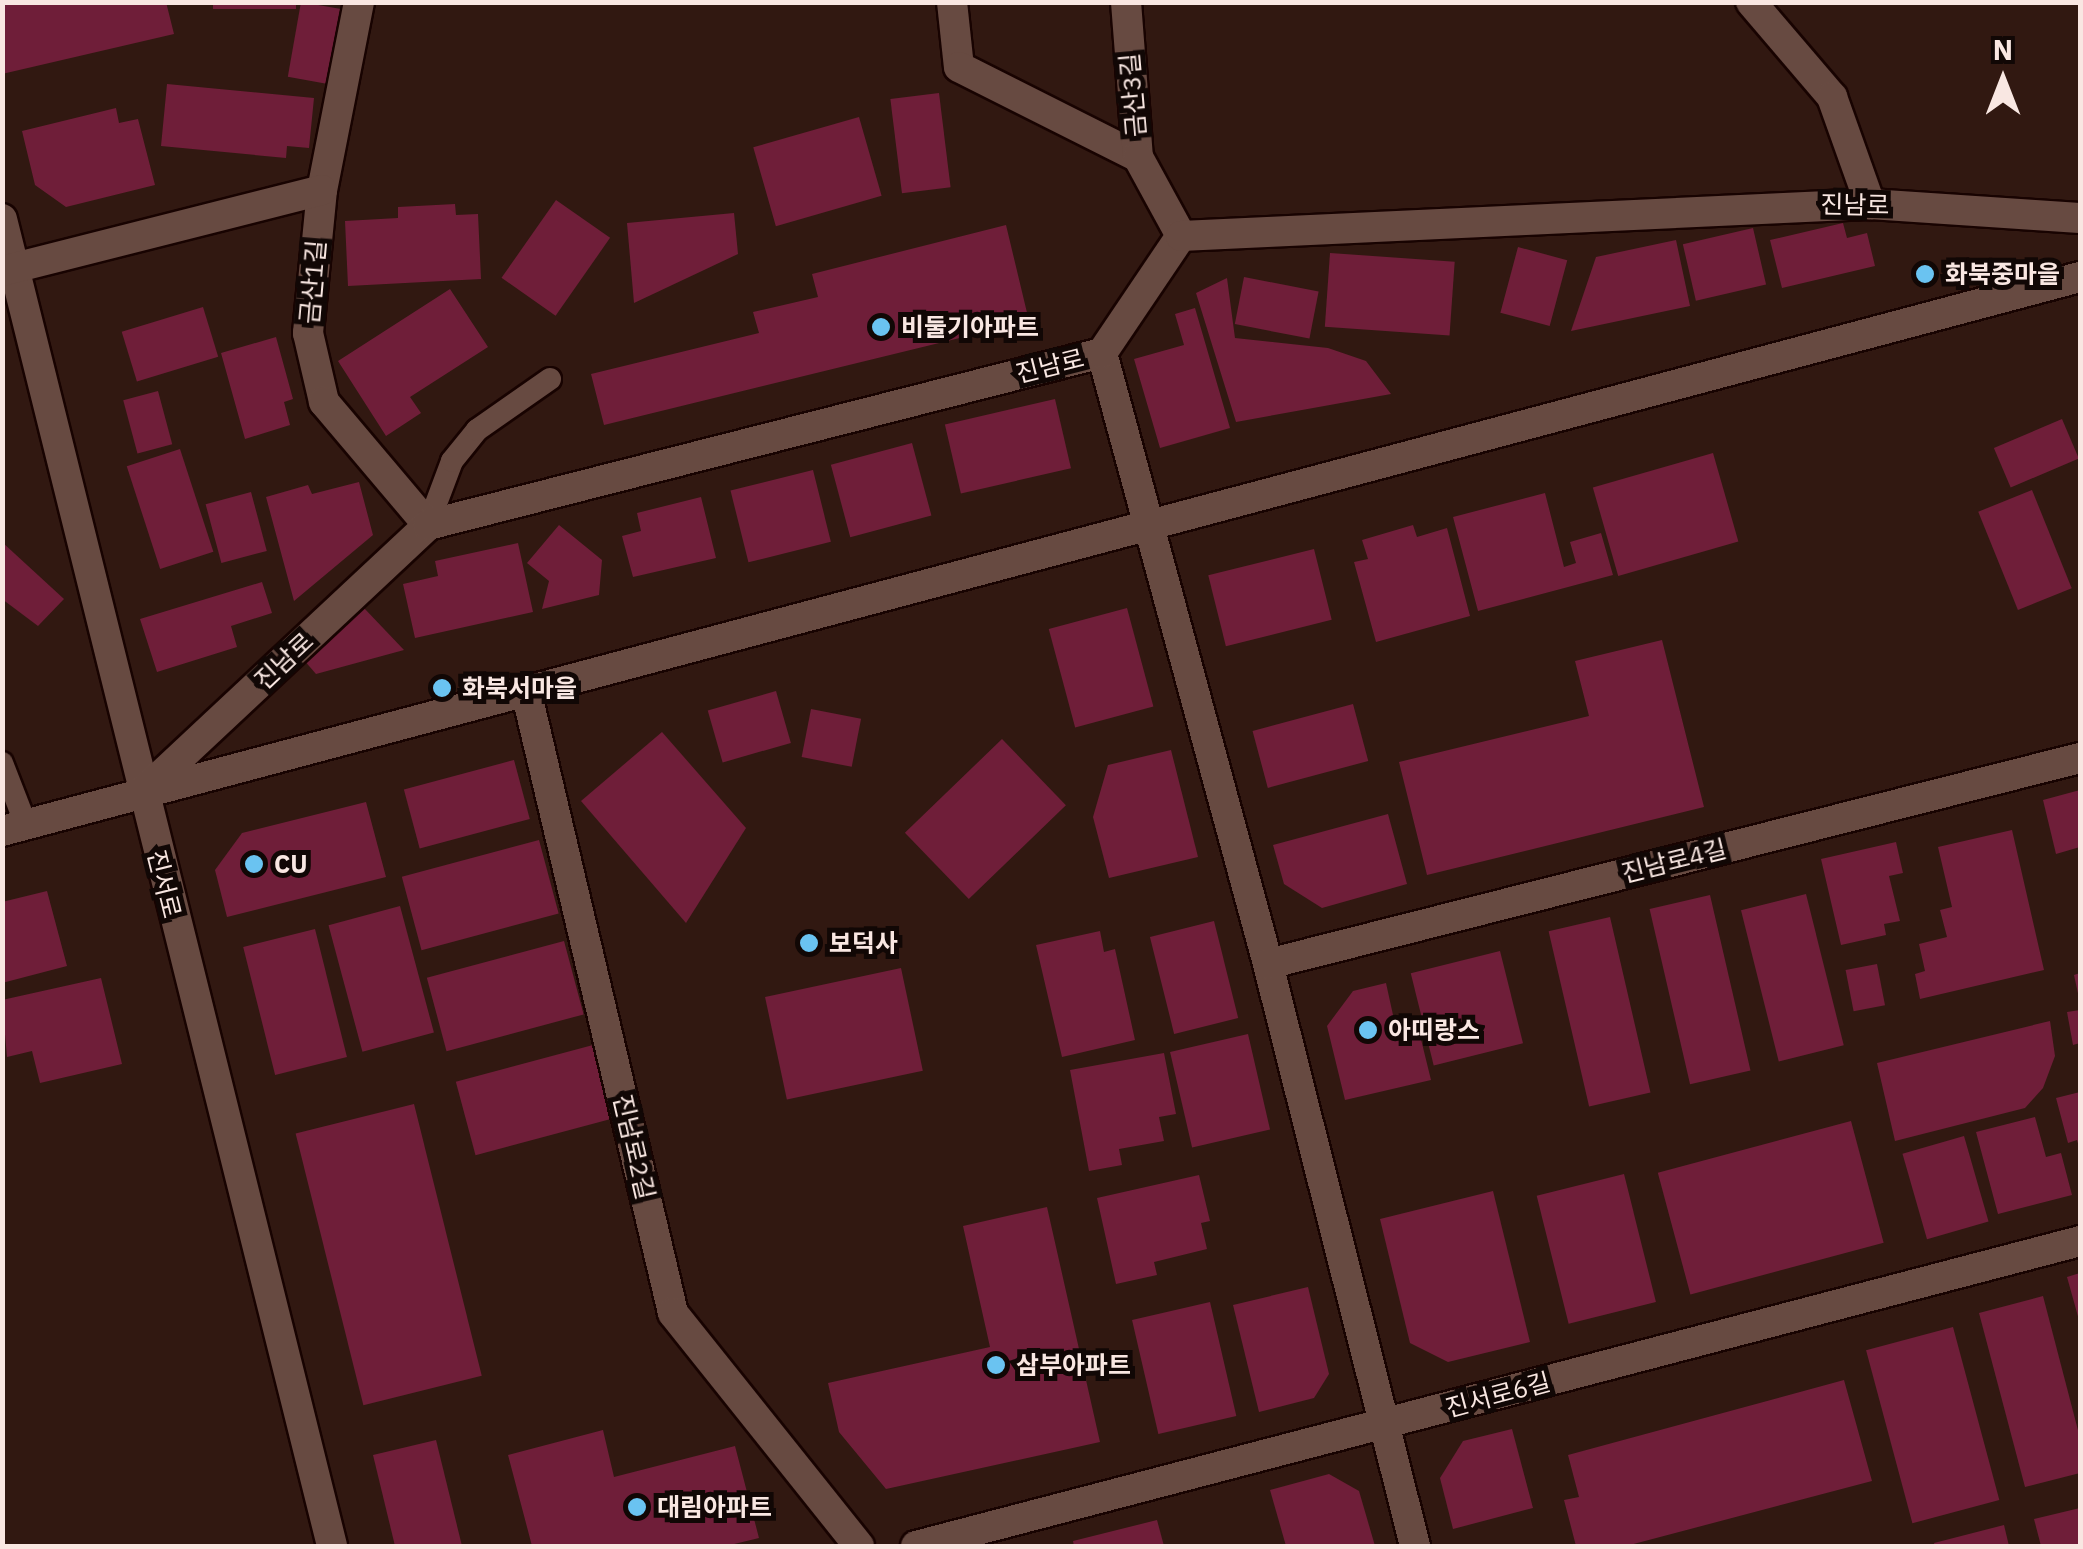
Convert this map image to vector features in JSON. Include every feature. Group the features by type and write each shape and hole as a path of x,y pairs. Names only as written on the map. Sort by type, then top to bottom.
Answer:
{"street":[{"name":"금산1길","path":"359,2 322,190 308,333 324,402 428,526"},
{"path":"952,2 959,67 1138,158"},
{"name":"금산3길","path":"1126,2 1138,158 1181,236"},
{"path":"1750,2 1832,97 1870,204"},
{"path":"9,270 322,190"},
{"name":"진남로","path":"141,794 428,526 1102,353 1181,236 1870,204 2080,218"},
{"name":"진서로","path":"2,220 9,270 332,1546"},
{"name":"진남로","path":"14,828 2080,276"},
{"path":"1102,353 1152,522 1268,964 1415,1546"},
{"name":"진남로2길","path":"526,691 673,1312 859,1546"},
{"name":"진남로4길","path":"1268,964 2080,758"},
{"name":"진서로6길","path":"916,1546 2080,1241"}],"lane":[{"path":"428,526 452,461 477,430 550,379"},
{"path":"2,763 14,828"}],"building":[{"path":"2,2 166,2 174,34 2,74"},
{"path":"213,2 296,2 296,9 213,9"},
{"path":"301,2 342,9 329,84 288,77"},
{"path":"167,84 314,98 309,148 287,146 286,158 161,146"},
{"path":"939,93 951,187 902,193 890,99"},
{"path":"116,108 119,123 138,119 155,185 66,207 35,185 22,131"},
{"path":"859,117 882,196 776,226 753,147"},
{"path":"556,200 610,238 556,316 502,278"},
{"path":"455,204 456,215 478,214 481,279 348,286 345,221 398,218 398,207"},
{"path":"734,213 738,254 634,303 627,223"},
{"path":"1843,223 1847,238 1867,233 1875,266 1782,288 1770,240"},
{"name":"비둘기아파트","path":"1006,225 1029,321 604,425 591,374 759,333 753,312 818,297 812,274"},
{"path":"1753,228 1766,285 1696,301 1683,244"},
{"path":"1676,240 1690,306 1571,331 1596,257"},
{"path":"1518,247 1567,260 1550,326 1500,313"},
{"path":"1330,253 1455,262 1450,336 1325,327"},
{"path":"1244,277 1319,292 1309,339 1235,324"},
{"path":"1227,278 1235,338 1328,348 1366,361 1391,394 1236,422 1196,293"},
{"path":"450,289 488,347 410,397 421,413 386,436 338,361"},
{"path":"203,307 218,357 137,382 122,332"},
{"path":"1195,308 1230,428 1160,448 1134,359 1184,345 1175,314"},
{"path":"276,337 293,399 284,402 290,425 245,439 221,353"},
{"path":"158,391 172,444 137,453 123,400"},
{"path":"1055,399 1071,468 961,494 945,424"},
{"path":"2062,419 2079,459 2011,487 1994,448"},
{"path":"912,443 931,515 850,537 831,465"},
{"path":"180,449 213,552 160,569 127,466"},
{"path":"1713,453 1738,541 1618,576 1593,487"},
{"path":"813,470 831,542 748,562 731,491"},
{"path":"359,482 373,535 294,601 266,497 308,485 312,494"},
{"path":"2032,490 2072,588 2018,610 1978,512"},
{"path":"251,492 267,551 221,563 206,504"},
{"path":"1545,493 1564,567 1576,563 1570,542 1601,533 1613,575 1478,611 1453,517"},
{"path":"701,497 716,558 633,577 622,536 641,531 637,513"},
{"path":"559,525 602,560 599,595 542,609 549,581 527,563"},
{"path":"1413,525 1417,537 1447,528 1470,616 1376,642 1354,562 1368,559 1362,540"},
{"path":"2,542 64,599 38,626 2,599"},
{"path":"518,543 533,612 415,638 403,584 438,576 435,561"},
{"path":"1314,549 1332,620 1226,646 1208,575"},
{"path":"262,582 272,613 231,626 237,647 157,672 140,619"},
{"path":"364,608 404,650 316,674 303,659"},
{"path":"1127,608 1153,707 1075,727 1049,629"},
{"path":"1662,640 1704,807 1427,875 1399,762 1589,716 1575,661"},
{"path":"776,691 791,743 723,762 708,711"},
{"path":"1353,704 1368,761 1268,788 1253,731"},
{"path":"811,709 861,719 852,767 802,757"},
{"path":"662,732 746,828 686,923 581,801"},
{"path":"1002,739 1066,805 969,899 905,833"},
{"path":"1171,750 1198,857 1109,878 1093,817 1108,765"},
{"path":"514,760 530,819 420,848 404,790"},
{"path":"2080,790 2080,847 2056,854 2043,800"},
{"path":"366,802 386,877 227,917 215,870 242,833"},
{"path":"1388,814 1407,884 1322,908 1284,884 1273,845"},
{"path":"2012,830 2044,970 1920,999 1915,974 1925,971 1919,944 1947,937 1940,910 1952,907 1938,847"},
{"path":"539,840 559,913 422,950 402,877"},
{"path":"1896,842 1903,873 1889,876 1900,921 1884,924 1886,935 1841,945 1821,859"},
{"path":"47,891 67,966 2,983 2,902"},
{"path":"1806,894 1844,1045 1779,1062 1741,910"},
{"path":"1710,895 1750,1070 1690,1084 1650,909"},
{"path":"400,906 434,1033 362,1052 329,925"},
{"path":"1610,917 1650,1092 1589,1107 1549,931"},
{"path":"1214,921 1238,1018 1174,1034 1150,937"},
{"path":"315,929 347,1057 275,1075 243,947"},
{"path":"1100,931 1104,952 1115,949 1135,1040 1062,1057 1036,945"},
{"path":"564,941 584,1014 447,1051 427,978"},
{"path":"1500,951 1523,1043 1434,1065 1411,973"},
{"path":"1877,964 1885,1005 1854,1011 1846,970"},
{"path":"901,968 923,1071 787,1100 765,997"},
{"path":"2080,973 2080,998 2079,998 2074,975"},
{"path":"101,978 122,1064 40,1083 32,1051 7,1057 2,1000"},
{"path":"1386,983 1395,1024 1416,1019 1431,1080 1345,1100 1327,1026 1353,991"},
{"path":"2080,1010 2080,1043 2073,1045 2067,1012"},
{"path":"2050,1021 2055,1056 2043,1088 2025,1108 1895,1141 1877,1063"},
{"path":"1248,1034 1270,1129 1192,1147 1170,1052"},
{"path":"593,1045 613,1118 476,1155 456,1082"},
{"path":"1164,1053 1176,1114 1159,1117 1164,1141 1119,1149 1122,1165 1089,1171 1070,1070"},
{"path":"2080,1092 2079,1147 2077,1140 2068,1143 2056,1098"},
{"path":"414,1104 482,1376 363,1405 296,1134"},
{"path":"2035,1117 2046,1157 2061,1153 2072,1195 1998,1214 1976,1132"},
{"path":"1851,1121 1884,1243 1690,1294 1658,1173"},
{"path":"1964,1136 1989,1222 1927,1239 1902,1154"},
{"path":"1624,1174 1656,1302 1569,1324 1537,1196"},
{"path":"1199,1175 1210,1221 1201,1223 1207,1249 1154,1262 1157,1275 1116,1284 1097,1198"},
{"path":"1493,1191 1530,1342 1448,1362 1410,1343 1380,1219"},
{"name":"삼부아파트","path":"1047,1207 1100,1442 886,1489 839,1432 828,1383 990,1347 963,1226"},
{"path":"2080,1273 2080,1319 2079,1320 2067,1277"},
{"path":"1308,1287 1329,1374 1314,1398 1259,1412 1233,1305"},
{"path":"2043,1296 2080,1438 2080,1473 2025,1487 1979,1313"},
{"path":"1210,1302 1236,1416 1158,1434 1132,1320"},
{"path":"1953,1327 1999,1500 1912,1523 1866,1350"},
{"path":"1844,1380 1872,1481 1626,1546 1576,1546 1564,1500 1579,1497 1568,1455"},
{"path":"1512,1429 1533,1508 1453,1529 1440,1478 1463,1441"},
{"name":"대림아파트","path":"603,1430 614,1477 735,1446 759,1538 726,1546 532,1546 508,1455"},
{"path":"436,1440 462,1546 395,1546 373,1455"},
{"path":"1329,1474 1359,1491 1375,1546 1286,1546 1270,1490"},
{"path":"2080,1508 2080,1546 2041,1546 2034,1519"},
{"path":"1157,1520 1164,1546 1074,1546 1073,1541"},
{"path":"2004,1525 2009,1546 1934,1543"}],"place":[{"name":"화북중마을","path":"1925,274"},
{"name":"비둘기아파트","path":"881,327"},
{"name":"화북서마을","path":"442,688"},
{"name":"CU","path":"254,864"},
{"name":"보덕사","path":"809,943"},
{"name":"아띠랑스","path":"1368,1030"},
{"name":"삼부아파트","path":"996,1365"},
{"name":"대림아파트","path":"637,1507"}]}
